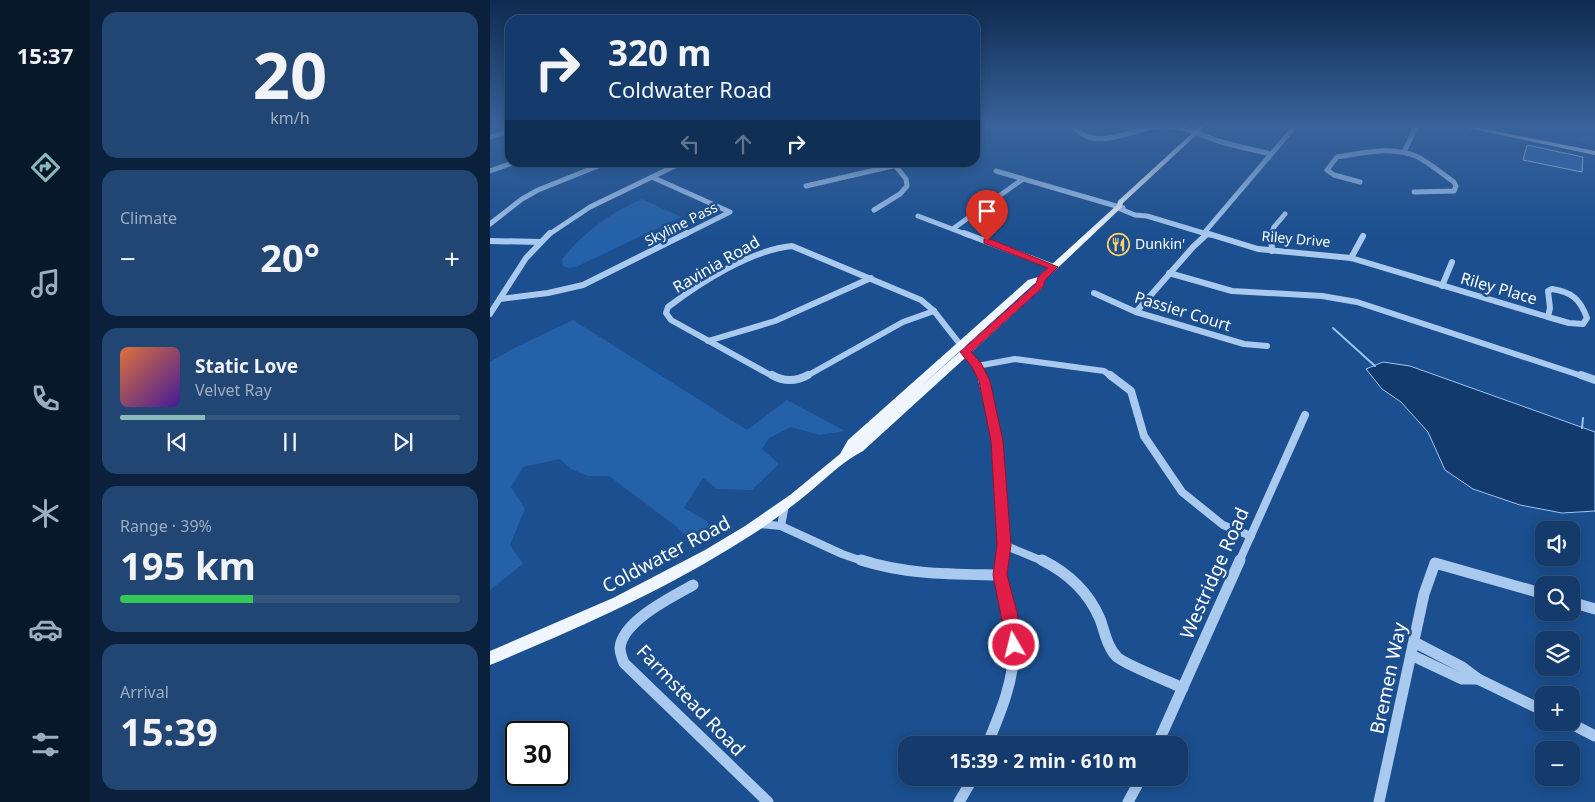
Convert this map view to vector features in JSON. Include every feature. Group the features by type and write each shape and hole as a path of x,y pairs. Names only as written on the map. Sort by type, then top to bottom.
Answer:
{"main road":[{"name":"Coldwater Road","path":"490,658 657,584 707,556 784,505 844,455 852,443 1040,285 1041,279 1119,207 1120,202 1166,162"}],"street":[{"path":"1136,312 1169,273 1200,242 1204,233 1264,162"},
{"path":"1333,162 1327,170 1334,175 1360,182"},
{"path":"1414,192 1454,191 1456,186 1454,182 1426,162"},
{"path":"490,172 505,166"},
{"path":"490,224 522,199 538,190 596,167"},
{"path":"490,314 529,254 540,242 580,212 674,167"},
{"path":"806,186 883,167"},
{"path":"874,210 899,195 906,188 908,184 906,178 897,167"},
{"name":"Riley Drive","path":"996,171 1119,207 1135,215 1147,216 1258,249 1351,258 1442,286"},
{"name":"Skyline Pass","path":"500,299 568,290 595,280 730,212 654,178"},
{"path":"954,228 1023,179"},
{"path":"1272,251 1269,237 1271,229 1285,214"},
{"path":"918,216 1054,267"},
{"path":"1351,258 1363,236"},
{"path":"490,240 540,242"},
{"name":"Ravinia Road","path":"708,341 671,320 667,316 666,310 751,257 769,249 781,246 798,247 871,278"},
{"path":"1442,286 1452,262"},
{"path":"1169,273 1232,291 1340,298 1595,380"},
{"path":"708,341 775,321 871,278 921,300 934,311 977,366 984,381 997,441 1004,545 1000,575 1009,612 1014,645 1010,677 1001,713 991,736"},
{"name":"Riley Place","path":"1442,286 1548,317 1578,325 1583,324 1587,318 1580,299 1572,293 1552,289 1548,291 1550,308 1548,317"},
{"name":"Passier Court","path":"1094,293 1136,312 1244,344 1267,346"},
{"path":"708,341 780,380 794,381 903,322 934,311"},
{"path":"977,366 1014,359 1104,371 1131,391 1144,436 1182,492 1223,525 1251,536"},
{"name":"Westridge Road","path":"1160,736 1305,415"},
{"path":"781,526 784,505"},
{"path":"758,524 781,526 842,554 885,568 922,573 1000,575"},
{"path":"1004,545 1035,556 1061,571 1082,589 1095,608 1113,653 1119,659 1182,688"},
{"name":"Bremen Way","path":"1379,802 1424,594 1435,563 1535,591"},
{"name":"Farmstead Road","path":"693,585 661,603 637,621 621,643 620,653 624,663 768,802"},
{"path":"1580,605 1595,609"},
{"path":"1414,642 1462,666 1478,679 1535,707"},
{"path":"1411,655 1462,679 1478,679"},
{"path":"1580,728 1595,736"},
{"path":"959,802 968,786"},
{"path":"1128,802 1136,786"}],"shaded area":[{"path":"642,199 681,217 576,267 568,268 563,266 562,259 579,240 608,217"},
{"path":"573,320 747,430 787,400 845,431 819,435 791,427 769,438 762,449 779,464 752,490 717,489 703,478 684,508 707,521 711,530 690,540 677,527 609,476 587,476 571,469 560,459 523,467 511,487 525,509 510,545 523,564 490,590 490,362 514,348"},
{"path":"1383,362 1410,366 1595,432 1595,511 1562,513 1520,505 1473,489 1445,470 1428,432 1401,402 1382,389 1366,369"}],"building":[{"path":"1535,162 1583,162 1582,172"}],"waterway":[{"path":"1333,328 1375,366"},
{"path":"1582,428 1583,418"}],"place":[{"name":"Dunkin'","path":"1119,244"}],"route":[{"path":"987,241 1054,267 1041,279 1040,285 965,352 977,366 984,381 997,441 1004,545 1000,575 1009,612 1014,645"}]}
